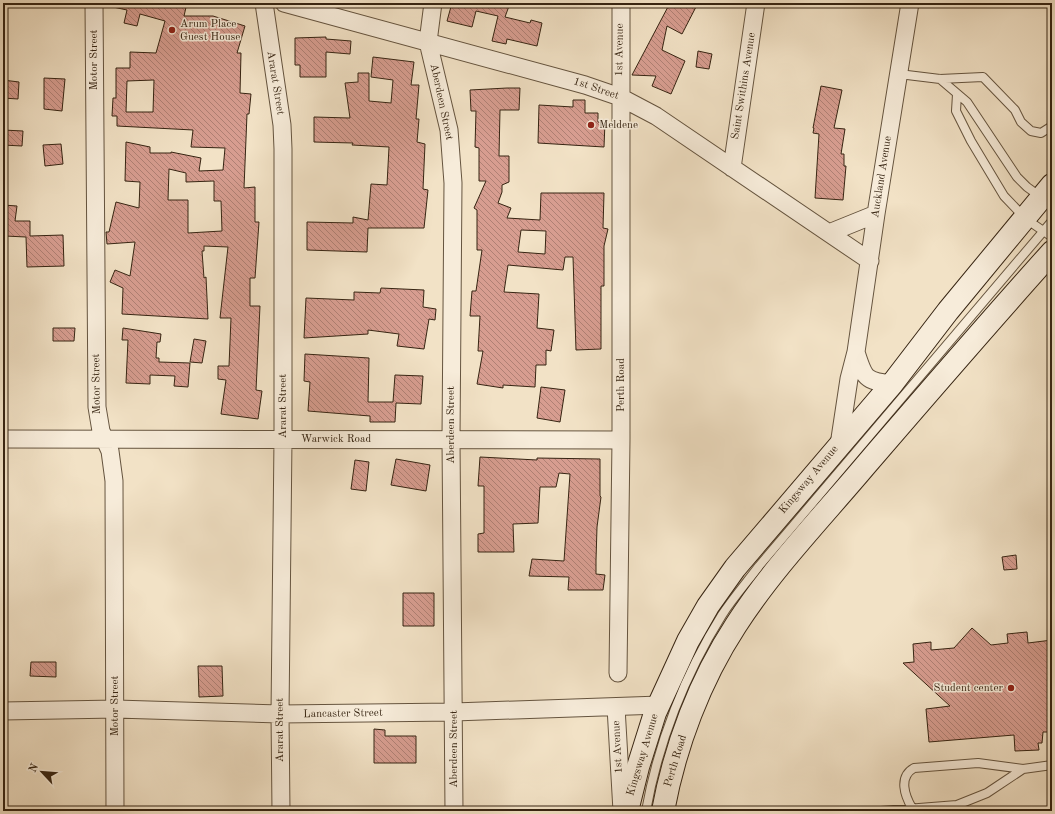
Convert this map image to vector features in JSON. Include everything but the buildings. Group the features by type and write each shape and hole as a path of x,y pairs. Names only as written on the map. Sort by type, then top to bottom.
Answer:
{"main road":[{"name":"Kingsway Avenue","path":"627,811 638,767 660,705 688,641 713,600 735,568 892,384 948,312 1026,218 1049,196"},
{"path":"1044,269 1052,252"},
{"name":"Perth Road","path":"663,811 666,793 691,711 721,650 736,625 767,582 902,422 1044,269"}],"street":[{"name":"Motor Street","path":"94,3 96,407 98,422 110,451 114,481 116,709 115,811"},
{"name":"Ararat Street","path":"264,3 282,125 283,150 283,439 280,714 281,811"},
{"name":"1st Street","path":"284,3 586,85 620,96 656,116 870,261"},
{"path":"428,42 433,3"},
{"name":"1st Avenue","path":"620,96 621,3"},
{"name":"Saint Swithins Avenue","path":"732,168 756,3"},
{"name":"Auckland Avenue","path":"839,445 849,379 856,352 876,214 910,3"},
{"name":"Aberdeen Street","path":"428,42 449,130 452,156 451,439 454,811"},
{"name":"Perth Road","path":"618,673 621,440 620,96"},
{"path":"830,233 876,214"},
{"name":"Auckland Avenue","path":"856,352 861,370 868,379 874,382 892,384"},
{"name":"Warwick Road","path":"3,439 621,440"},
{"name":"Lancaster Street","path":"3,711 116,709 280,714 454,712 660,705"},
{"name":"1st Avenue","path":"616,707 622,811"}],"lane":[{"path":"899,74 940,79 983,77 1015,110 1022,122 1031,131 1041,132 1052,126"},
{"path":"940,79 973,110 986,132 1017,176 1027,187 1049,196"},
{"path":"957,94 956,111 971,141 1004,196 1026,218 1052,237"},
{"path":"646,811 660,754 672,718 698,658 723,615 759,566 1052,221"},
{"path":"912,808 906,798 904,788 905,778 908,771 914,768 978,763 1022,770"},
{"path":"881,811 956,805 988,793 1022,770 1031,767 1052,765"}],"place":[{"name":"Arum Place Guest House","path":"172,30"},
{"name":"Meldene","path":"591,125"},
{"name":"Student center","path":"1011,688"}]}
